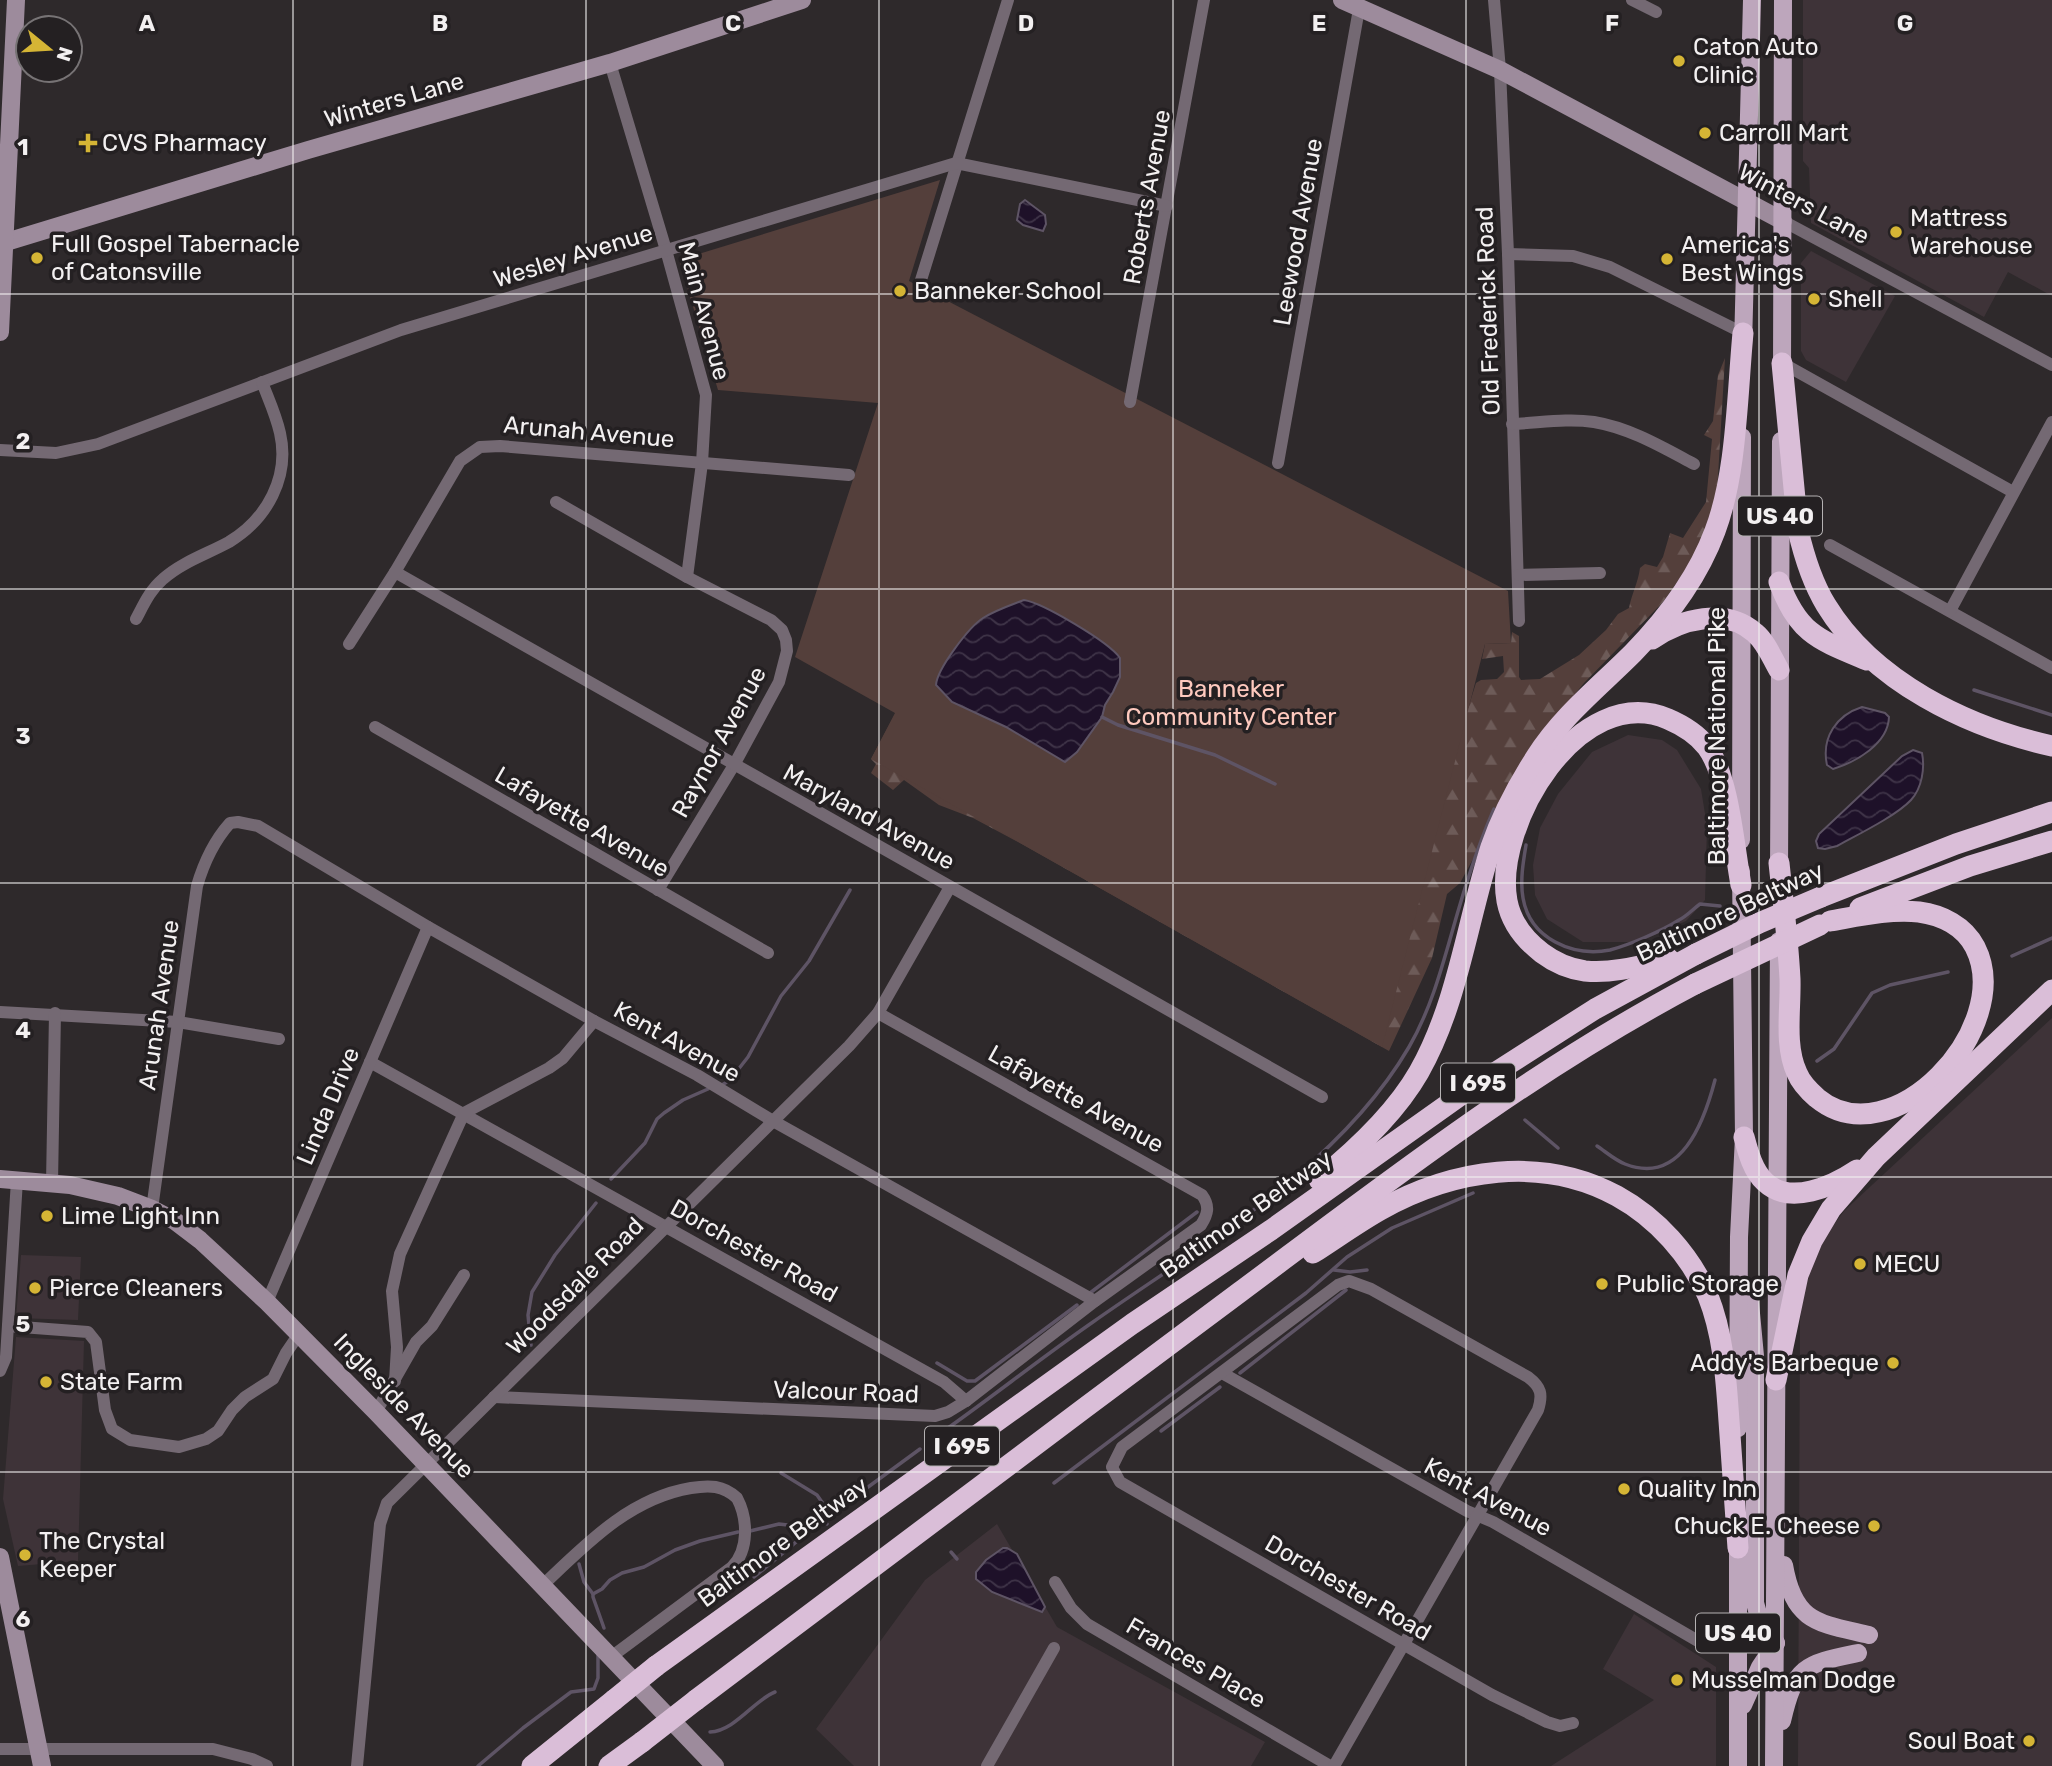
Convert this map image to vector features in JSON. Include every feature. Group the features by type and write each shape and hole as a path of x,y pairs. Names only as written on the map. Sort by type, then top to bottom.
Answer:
{"highway":[{"path":"1132,1324 1341,1162 1406,1092 1431,1049 1452,997 1483,874 1506,809 1521,780 1554,731 1633,653 1684,592 1701,564 1726,498 1743,333"},
{"path":"1782,363 1794,501 1804,555 1827,605 1876,664"},
{"path":"1779,582 1788,606 1806,629 1876,664 1946,708 2014,736 2052,746"},
{"path":"1633,653 1675,626 1696,620 1727,619 1754,632 1764,643 1779,670"},
{"path":"1696,954 1606,972 1585,971 1550,959 1535,947 1513,920 1507,901 1506,880 1515,835 1536,786 1572,741 1608,717 1646,713 1680,724 1707,747 1719,770 1741,885"},
{"name":"Baltimore Beltway","path":"531,1766 656,1666 1132,1324 1508,1063 1595,1009 1696,954 1821,897 1956,844 2052,812"},
{"name":"Baltimore Beltway","path":"609,1766 1414,1161 1485,1111 1608,1032 1695,984 1825,923 1970,866 2052,841"},
{"path":"1779,863 1790,979 1790,1040 1797,1074 1805,1086 1825,1105 1842,1112 1878,1112 1917,1094 1950,1066 1961,1050 1979,1013 1984,993 1980,957 1963,931 1935,915 1887,912 1825,923"},
{"path":"1776,1380 1792,1294 1805,1256 1832,1209 1876,1157 2052,990"},
{"path":"1744,1137 1758,1174 1777,1191 1792,1194 1814,1190 1850,1174 1876,1157"},
{"path":"1127,1376 1354,1226 1412,1195 1473,1176 1509,1170 1541,1171 1574,1177 1630,1203 1651,1219 1691,1265 1708,1297 1725,1367 1738,1548"},
{"path":"524,1766 574,1733"}],"main road":[{"path":"0,332 2,243 16,0"},
{"name":"Winters Lane","path":"2,243 308,150 610,63 802,0"},
{"name":"Winters Lane","path":"1342,0 1500,70 1783,221"},
{"name":"Baltimore National Pike","path":"1738,1766 1739,1237 1744,1137 1741,885 1743,333 1752,0"},
{"path":"1777,0 1783,0"},
{"name":"US 40","path":"1774,1760 1783,0"},
{"name":"Ingleside Avenue","path":"8,1180 52,1183 118,1196 175,1221 200,1240 267,1302 376,1412 611,1657 708,1764"},
{"path":"1738,1718 1748,1689 1776,1643 1759,1616 1755,1603 1755,1356 1749,1293 1739,1237"},
{"path":"1776,1514 1788,1590 1803,1613 1828,1625 1869,1635"},
{"path":"0,1557 41,1757"},
{"path":"1774,1760 1787,1700 1798,1675 1819,1661 1858,1653"}],"street":[{"path":"921,280 1008,0"},
{"name":"Roberts Avenue","path":"1130,402 1204,0"},
{"name":"Old Frederick Road","path":"1494,0 1500,70 1508,254 1519,621"},
{"path":"1632,0 1656,12"},
{"name":"Leewood Avenue","path":"1278,463 1359,9"},
{"name":"Main Avenue","path":"610,63 706,395 702,463 687,577"},
{"name":"Wesley Avenue","path":"0,450 38,453 77,450 98,444 401,330 956,163 1167,206"},
{"name":"Winters Lane","path":"1783,221 2052,365"},
{"path":"1508,254 1573,256 1610,267 1743,333"},
{"path":"1782,363 2014,492"},
{"path":"136,619 149,594 162,579 241,534 253,524 272,498 282,466 282,450 280,432 262,382"},
{"path":"1512,424 1595,422 1633,433 1694,464"},
{"path":"1950,611 2052,422"},
{"name":"Arunah Avenue","path":"349,644 460,461 480,447 500,446 849,475"},
{"name":"Raynor Avenue","path":"556,502 687,577 771,620 782,630 786,640 787,650 779,682 734,765 658,890"},
{"path":"1830,545 2052,668"},
{"name":"Maryland Avenue","path":"395,572 1322,1097"},
{"path":"1519,575 1600,573"},
{"name":"Lafayette Avenue","path":"375,727 768,953"},
{"name":"Arunah Avenue","path":"152,1209 193,911 203,865 223,831 230,823 238,822"},
{"name":"Kent Avenue","path":"238,822 258,826 428,927 594,1021 697,1075 773,1121 1096,1301"},
{"name":"Woodsdale Road","path":"357,1766 382,1514 393,1495 849,1046 878,1013 950,887"},
{"name":"Linda Drive","path":"267,1302 428,927"},
{"path":"0,1012 178,1022 279,1039"},
{"path":"52,1183 55,1013"},
{"name":"Lafayette Avenue","path":"878,1013 1190,1187 1202,1195 1208,1210"},
{"path":"394,1381 397,1347 392,1291 395,1272 400,1254 464,1113 549,1068 569,1052 594,1021"},
{"name":"Dorchester Road","path":"370,1062 944,1382 966,1401"},
{"path":"0,1371 6,1357 8,1326 8,1180"},
{"name":"Valcour Road","path":"494,1397 934,1416 948,1412 966,1401 1096,1301 1193,1232 1201,1225 1208,1210"},
{"path":"376,1412 416,1342 432,1326 464,1275"},
{"path":"1222,1373 1338,1285 1349,1281 1371,1289 1528,1377 1538,1384 1541,1391 1538,1410 1479,1516 1332,1766"},
{"path":"8,1326 88,1332 96,1342 105,1410 112,1429 130,1440 179,1447 206,1439 218,1431 232,1409 245,1397 274,1379 286,1353 299,1334"},
{"name":"Kent Avenue","path":"1222,1373 1579,1571 1698,1642 1738,1646"},
{"name":"Dorchester Road","path":"1222,1373 1122,1447 1112,1467 1120,1482 1492,1695 1547,1722 1560,1726 1573,1723"},
{"path":"543,1586 611,1524 655,1498 675,1491 712,1486 722,1488 737,1498 745,1542 740,1559 611,1657"},
{"name":"Frances Place","path":"1055,1583 1071,1608 1087,1624 1332,1766"},
{"path":"987,1766 1054,1648"},
{"path":"0,1749 41,1757 213,1749 252,1759 267,1766"}],"shaded area":[{"path":"1803,0 2052,0 2052,296 2008,272 1984,317 1811,223 1809,168 1803,161"},
{"path":"1811,251 1895,296 1846,382 1806,360 1801,351 1801,263"},
{"path":"1628,735 1662,740 1677,750 1701,789 1707,826 1705,900 1686,921 1639,942 1583,942 1547,919 1535,895 1533,865 1540,828 1558,794 1592,752"},
{"path":"2052,1018 2052,1766 1798,1766 1800,1321 1803,1293 1813,1262 1827,1234 1844,1211"},
{"path":"21,1255 81,1257 78,1320 16,1318"},
{"path":"16,1337 84,1341 78,1561 18,1566 3,1499"},
{"path":"997,1524 1057,1627 1265,1742 1251,1766 854,1766 816,1729 925,1580"},
{"path":"1634,1614 1716,1667 1716,1766 1551,1766 1654,1700 1603,1669"}],"green space":[{"name":"Banneker Community Center","path":"940,180 909,281 1508,591 1511,643 1485,644 1382,1047 871,759 895,713 795,657 878,403 718,390 679,260"},
{"path":"1725,358 1717,493 1703,545 1663,602 1584,683 1538,739 1460,883 1447,894 1432,958 1389,1051 1020,843 973,818 939,805 904,780 893,790 871,773 876,764 871,759 895,714 1451,763 1476,683 1497,679 1504,672 1503,656 1482,659 1485,644 1511,643 1512,632 1519,636 1519,677 1521,680 1540,679 1579,655 1606,630 1618,614 1629,608 1640,568 1645,564 1657,567 1670,533 1683,538 1706,502 1712,439 1704,435 1713,421 1718,375"}],"water":[{"path":"1025,200 1045,215 1046,224 1043,231 1023,225 1017,220 1020,204"},
{"path":"1024,600 1075,624 1120,658 1120,677 1105,705 1102,717 1077,752 1065,762 1006,727 952,702 936,685 948,659 977,623"},
{"path":"1862,707 1885,713 1889,717 1883,736 1861,757 1833,769 1827,765 1826,745 1829,736 1838,721"},
{"path":"1913,750 1922,753 1923,765 1920,784 1911,800 1886,819 1837,846 1818,848 1816,841 1819,834 1902,756"},
{"path":"1003,1548 1017,1554 1045,1607 1042,1612 992,1592 976,1579 976,1572 986,1560"}],"waterway":[{"path":"1974,690 2052,715"},
{"path":"1102,717 1118,725 1215,755 1275,784"},
{"path":"931,1440 1266,1200 1346,1130 1380,1090 1418,1031 1432,997 1471,870 1494,809"},
{"path":"1526,845 1522,885 1527,912 1544,934 1568,947 1582,951 1610,950 1664,929 1685,917 1700,904 1720,906"},
{"path":"722,1085 730,1080 748,1057 781,996 809,961 850,890"},
{"path":"2012,956 2052,938"},
{"path":"1817,1061 1834,1049 1872,993 1890,985 1948,972"},
{"path":"1597,1146 1625,1164 1644,1168 1661,1166 1675,1158 1687,1146 1704,1114 1715,1080"},
{"path":"611,1179 645,1143 657,1119 683,1100 708,1089"},
{"path":"1525,1120 1558,1148"},
{"path":"1054,1483 1306,1293 1347,1257 1392,1228 1473,1193"},
{"path":"531,1345 528,1315 532,1292 555,1255 596,1203"},
{"path":"1090,1293 1197,1212"},
{"path":"1334,1270 1367,1270"},
{"path":"1240,1373 1346,1290"},
{"path":"937,1363 967,1381 975,1381 1077,1305"},
{"path":"1161,1431 1220,1387"},
{"path":"754,1577 819,1523 920,1449"},
{"path":"781,1473 817,1495 831,1515"},
{"path":"750,1531 779,1524 796,1526 817,1519 827,1524"},
{"path":"593,1594 622,1573 644,1567 675,1550 738,1532"},
{"path":"951,1552 957,1559"},
{"path":"579,1564 584,1582 593,1594 604,1628"},
{"path":"478,1766 571,1692 594,1689 598,1678 598,1655"},
{"path":"710,1732 728,1726 775,1692"}],"place":[{"name":"Caton Auto Clinic","path":"1679,61"},
{"name":"Carroll Mart","path":"1705,133"},
{"name":"CVS Pharmacy","path":"88,143"},
{"name":"Mattress Warehouse","path":"1896,232"},
{"name":"Full Gospel Tabernacle of Catonsville","path":"37,258"},
{"name":"America's Best Wings","path":"1667,259"},
{"name":"Banneker School","path":"900,291"},
{"name":"Shell","path":"1814,299"},
{"name":"Lime Light Inn","path":"47,1216"},
{"name":"MECU","path":"1860,1264"},
{"name":"Public Storage","path":"1602,1284"},
{"name":"Pierce Cleaners","path":"35,1288"},
{"name":"Addy's Barbeque","path":"1893,1363"},
{"name":"State Farm","path":"46,1382"},
{"name":"Quality Inn","path":"1624,1489"},
{"name":"Chuck E. Cheese","path":"1874,1526"},
{"name":"The Crystal Keeper","path":"25,1555"},
{"name":"Musselman Dodge","path":"1677,1680"},
{"name":"Soul Boat","path":"2029,1741"}]}
